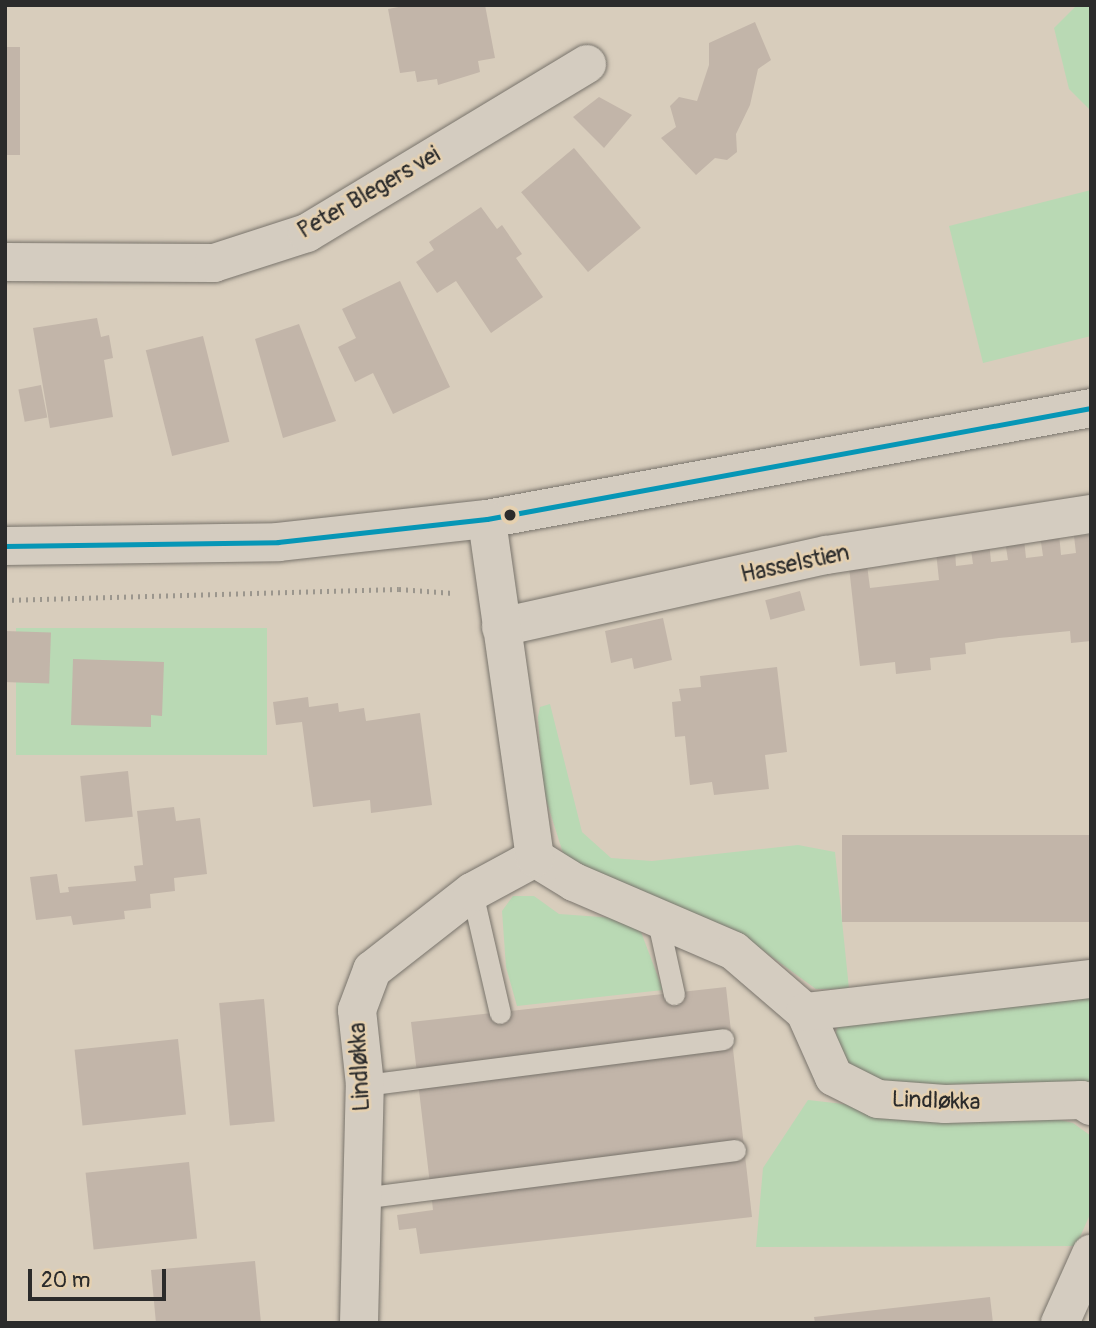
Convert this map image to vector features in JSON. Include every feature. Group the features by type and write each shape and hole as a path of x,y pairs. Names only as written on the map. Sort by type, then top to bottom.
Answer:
{"street":[{"name":"Peter Blegers vei","path":"5,262 214,263 307,233 587,64"},
{"path":"5,546 278,542 487,519 1091,408"},
{"name":"Hasselstien","path":"501,627 826,555 1091,514"},
{"path":"487,519 535,858"},
{"name":"Lindløkka","path":"359,1323 365,1085 357,1010 372,970 472,892 535,858 574,882 734,951 805,1012 834,1077 878,1099 944,1104 1082,1100 1091,1106"},
{"path":"805,1012 1091,979"},
{"path":"1060,1323 1091,1254"}],"lane":[{"path":"472,892 500,1013"},
{"path":"657,917 674,994"},
{"path":"365,1085 723,1039"},
{"path":"361,1198 735,1150"}],"green space":[{"path":"1077,5 1091,5 1091,111 1069,89 1054,28"},
{"path":"1091,190 1091,336 983,363 949,226"},
{"path":"16,628 267,628 267,755 16,755"},
{"path":"550,704 582,832 611,858 652,861 798,845 835,852 849,989 816,989 735,930 593,879 563,853 543,790 538,717 540,707"},
{"path":"513,896 534,896 559,914 615,918 641,932 663,990 517,1006 506,967 502,911"},
{"path":"1091,989 1091,1088 997,1083 890,1087 860,1079 833,1045 837,1028 850,1019"},
{"path":"808,1100 941,1115 1030,1113 1073,1123 1091,1136 1091,1212 1076,1246 756,1247 763,1168"}],"building":[{"path":"409,5 485,5 495,58 478,61 480,72 438,85 437,79 417,82 415,71 400,73 388,9"},
{"path":"755,22 771,60 758,69 750,105 736,134 737,152 727,160 715,158 696,175 661,138 676,127 670,106 679,97 697,101 709,65 709,43"},
{"path":"5,47 20,47 20,155 5,155"},
{"path":"599,97 632,115 604,148 573,117"},
{"path":"574,148 641,228 588,272 521,192"},
{"path":"481,207 497,229 502,225 522,254 516,258 543,297 491,333 456,281 437,293 416,262 434,250 429,242"},
{"path":"400,281 450,387 393,414 373,373 355,382 338,347 356,338 342,309"},
{"path":"97,318 101,337 109,335 113,358 104,360 113,417 50,428 33,328"},
{"path":"299,324 336,421 283,438 255,339"},
{"path":"203,336 229,442 172,456 146,350"},
{"path":"41,385 47,417 25,422 18,389"},
{"path":"1059,533 1061,555 1076,553 1074,536 1091,535 1091,641 1071,643 1070,631 999,638 965,643 966,654 930,658 931,670 896,674 895,662 860,666 849,567 867,565 870,588 939,580 936,552 955,549 956,566 973,564 970,543 989,541 991,562 1008,560 1005,541 1024,539 1026,558 1043,556 1040,535"},
{"path":"800,591 805,610 770,620 765,600"},
{"path":"663,618 672,660 634,669 632,658 611,663 605,631"},
{"path":"5,631 51,633 49,684 5,682"},
{"path":"73,659 164,662 162,716 151,715 151,727 71,725"},
{"path":"777,667 787,752 765,755 769,789 714,795 712,782 690,785 685,736 675,737 672,702 681,701 679,689 701,687 700,676"},
{"path":"308,697 309,707 338,703 339,712 364,708 366,721 420,713 432,805 371,813 370,800 313,807 302,722 276,725 273,702"},
{"path":"128,771 133,817 85,822 80,776"},
{"path":"174,807 176,821 200,818 207,874 174,878 175,891 150,894 151,908 124,911 125,919 73,925 71,916 36,920 30,877 57,874 60,893 69,892 68,887 136,881 134,866 143,865 137,811"},
{"path":"842,835 1091,835 1091,922 842,922"},
{"path":"726,987 752,1217 420,1254 416,1228 399,1230 397,1215 433,1210 411,1022"},
{"path":"264,999 275,1122 230,1125 219,1003"},
{"path":"178,1039 186,1115 83,1125 75,1050"},
{"path":"189,1162 197,1239 94,1249 86,1173"},
{"path":"255,1261 261,1323 156,1323 151,1270"},
{"path":"990,1297 993,1323 815,1323 814,1317"}],"transit line":[{"path":"5,546 278,542 487,519 1091,408"}]}
